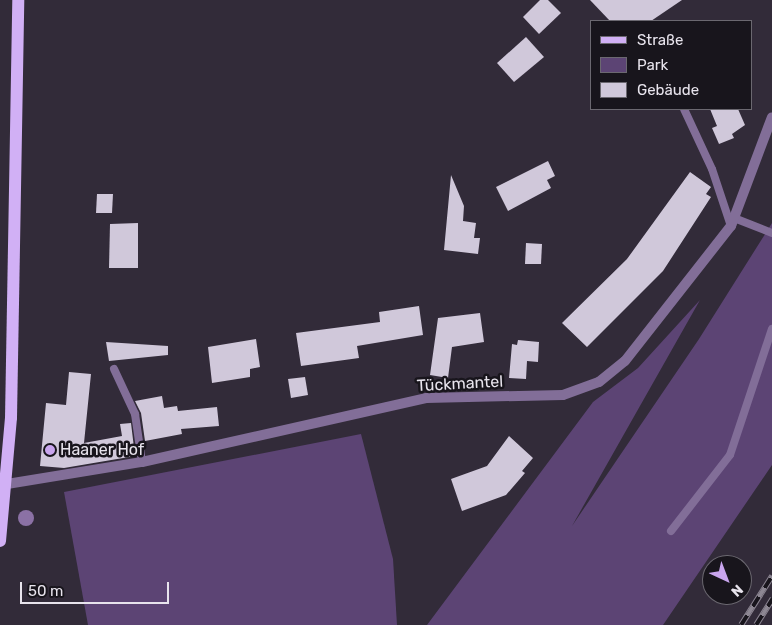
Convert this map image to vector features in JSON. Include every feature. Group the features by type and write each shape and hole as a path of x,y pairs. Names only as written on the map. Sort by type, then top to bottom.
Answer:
{"main road":[{"path":"0,539 7,484 11,418 18,0"}],"street":[{"name":"Tückmantel","path":"7,484 142,462 426,398 563,395 599,382 625,361 732,222 772,117"}],"lane":[{"path":"684,110 712,169 732,222 772,233"},
{"path":"670,531 730,455 772,329"},
{"path":"114,369 136,414 142,462"}],"green space":[{"path":"772,223 772,465 711,555 702,555 702,568 663,625 427,625 593,402 638,368 700,300 572,526 699,339"},
{"path":"361,434 393,559 397,625 88,625 64,492"}],"building":[{"path":"540,0 548,0 561,13 539,34 523,17"},
{"path":"590,0 682,0 652,20 609,20"},
{"path":"526,37 544,57 514,82 497,63"},
{"path":"710,110 738,110 745,125 732,134 734,138 719,144 712,128 717,126"},
{"path":"548,161 555,176 547,180 551,188 508,211 496,187"},
{"path":"690,172 711,187 706,194 711,197 663,271 587,347 562,323 627,259"},
{"path":"451,175 464,206 463,221 476,223 474,238 480,238 478,254 444,250"},
{"path":"97,194 113,194 112,213 96,213"},
{"path":"138,223 138,268 109,268 110,224"},
{"path":"526,243 542,244 541,264 525,264"},
{"path":"419,306 423,335 357,346 359,358 301,366 296,333 380,322 379,312"},
{"path":"480,313 484,342 452,347 448,378 430,375 438,318"},
{"path":"256,339 260,367 250,369 250,377 212,383 208,347"},
{"path":"518,340 539,342 538,362 527,361 526,379 509,378 512,344 517,345"},
{"path":"106,342 168,346 168,355 109,361"},
{"path":"69,372 91,374 84,443 122,436 120,424 131,423 135,456 64,468 40,466 46,403 66,405"},
{"path":"305,377 308,395 291,398 288,379"},
{"path":"162,396 164,408 177,406 178,411 217,407 219,426 181,429 182,434 145,441 141,413 135,401"},
{"path":"509,436 533,458 522,471 525,473 506,495 462,511 451,479 487,466"}],"railway":[{"path":"741,625 772,576"},
{"path":"756,625 772,599"}],"place":[{"name":"Haaner Hof","path":"50,450"}]}
